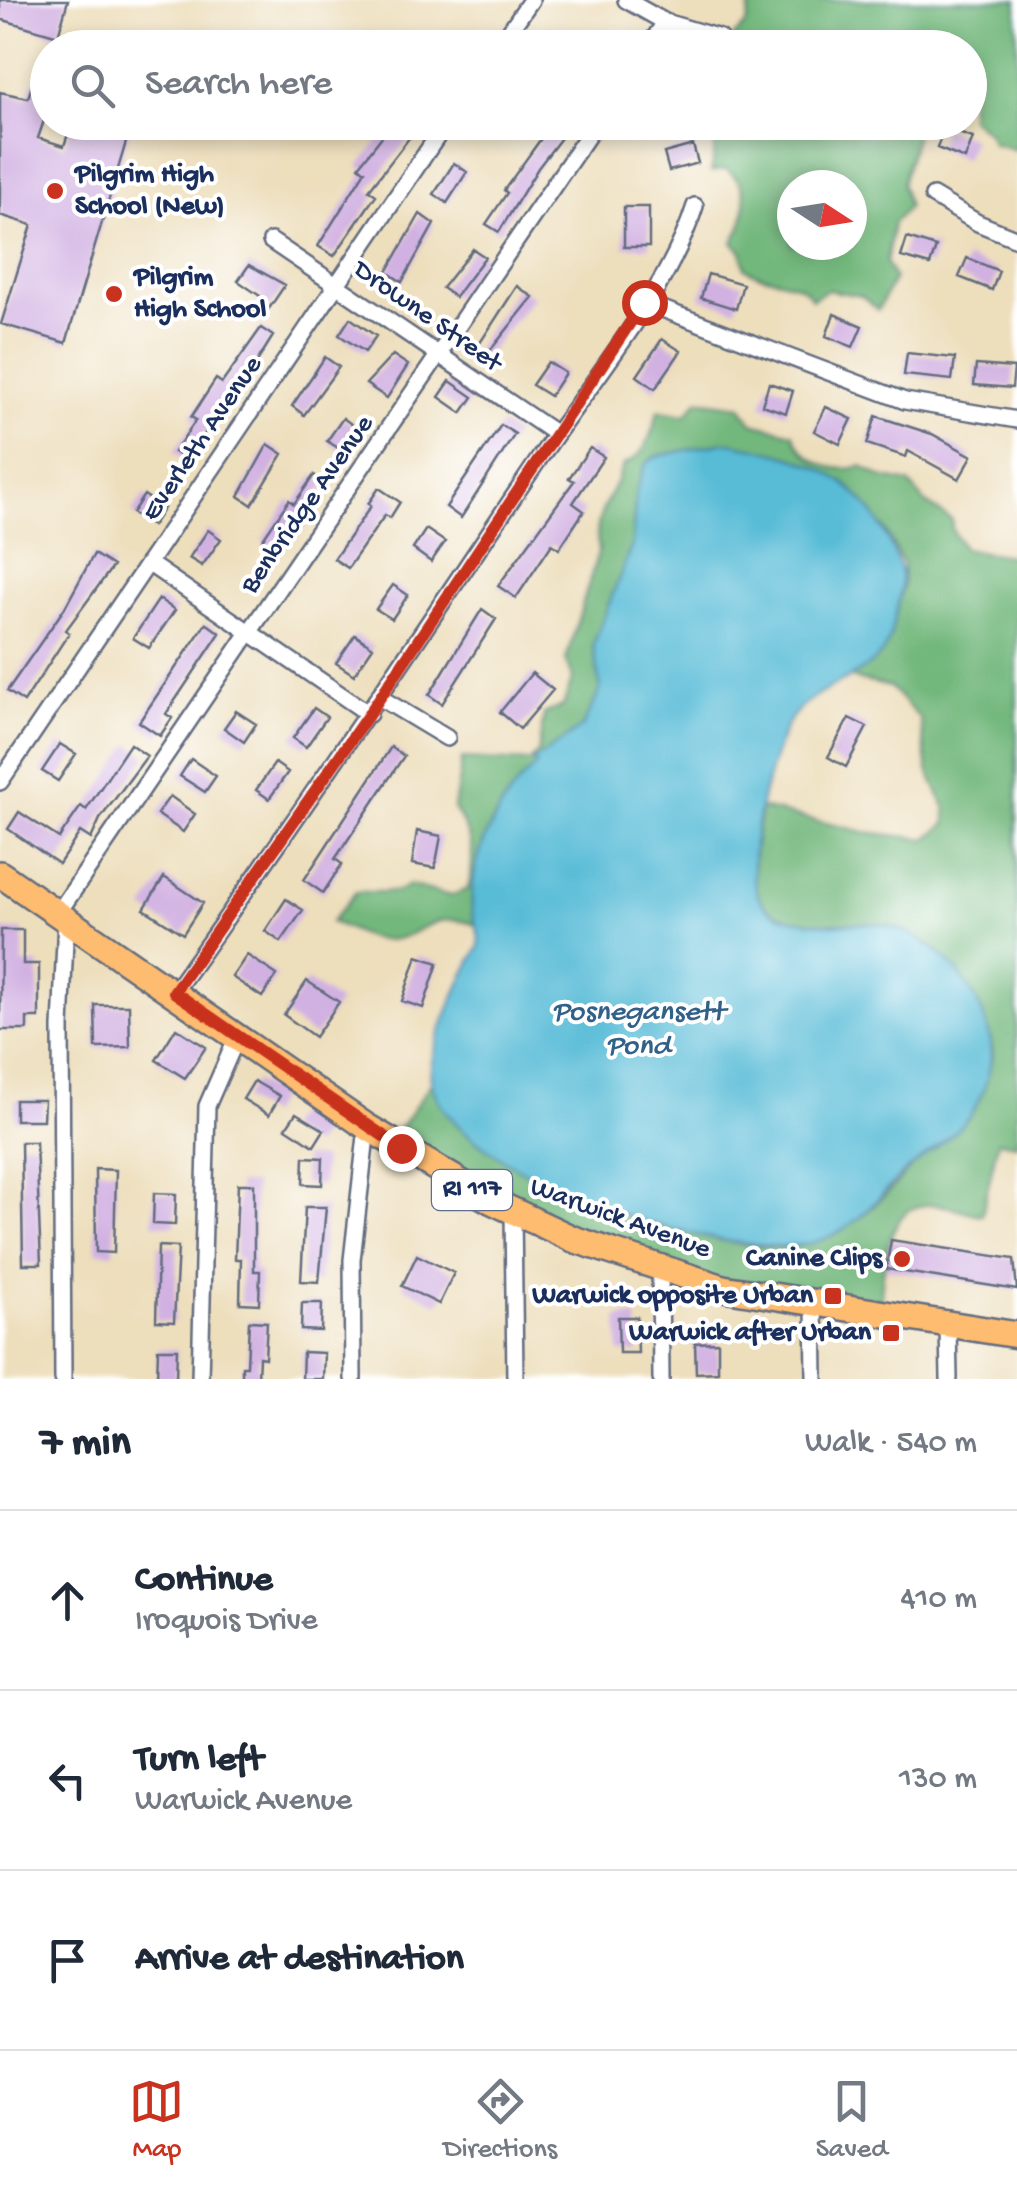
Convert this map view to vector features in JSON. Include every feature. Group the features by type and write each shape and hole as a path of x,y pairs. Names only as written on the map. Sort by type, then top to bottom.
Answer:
{"main road":[{"name":"Warwick Avenue","path":"0,874 366,1127 513,1212 660,1269 723,1288 1017,1335"}],"street":[{"path":"510,30 531,0"},
{"path":"626,0 666,22 693,30"},
{"path":"660,30 666,22"},
{"name":"Everleth Avenue","path":"0,782 435,140"},
{"name":"Benbridge Avenue","path":"62,916 585,140"},
{"path":"933,196 978,223 1017,239"},
{"path":"174,992 380,698 644,302 688,230 695,206"},
{"name":"Drowne Street","path":"270,242 556,434"},
{"path":"644,302 904,402 1017,420"},
{"path":"148,563 369,714"},
{"path":"380,698 447,738"},
{"path":"62,916 63,1379"},
{"path":"200,1379 206,1106 238,1035"},
{"path":"352,1379 352,1260 366,1127"},
{"path":"513,1212 515,1379"},
{"path":"660,1269 660,1379"},
{"path":"814,1303 815,1379"},
{"path":"948,1325 949,1379"}],"green space":[{"path":"751,0 1017,0 1017,150 992,143 987,131 987,30 740,30 747,23"},
{"path":"713,140 914,140 902,184 908,207 893,223 886,263 894,278 878,310 862,296 827,290 812,299 800,287 745,268 742,251 733,242 742,223 744,193 725,169 711,172"},
{"path":"698,400 741,406 752,423 793,433 804,451 830,467 862,466 881,477 909,483 926,503 952,520 952,530 964,549 1017,557 1017,1144 998,1141 982,1215 926,1205 911,1209 900,1219 887,1249 879,1314 648,1267 392,1140 431,1083 446,1108 468,1130 523,1171 696,1234 759,1247 788,1247 815,1242 868,1211 892,1189 936,1136 993,1059 982,1013 961,977 926,942 891,926 802,922 770,911 760,900 754,878 761,808 865,832 926,839 946,824 946,809 928,771 920,719 890,687 846,677 882,653 903,585 903,564 884,528 725,442 654,457 636,492 632,545 593,645 600,687 597,697 582,727 533,762 538,764 522,779 496,816 478,859 473,903 476,925 446,920 397,939 384,940 331,922 356,892 396,892 409,885 451,896 468,889 471,847 454,808 462,759 529,762 538,753 544,714 563,706 573,677 566,660 599,549 598,526 623,465 647,443 658,411 686,415"}],"water":[{"name":"Posnegansett Pond","path":"725,442 801,461 843,482 876,519 901,572 892,629 881,654 803,706 784,731 758,818 753,868 756,889 767,908 786,917 822,923 883,925 921,940 946,959 965,982 981,1010 991,1046 983,1092 955,1132 844,1229 816,1242 777,1246 723,1240 662,1226 598,1205 538,1179 486,1148 448,1115 431,1080 440,1033 479,947 472,889 489,830 510,794 537,765 532,762 582,727 597,697 600,687 593,645 632,545 636,492 645,465 654,457"}],"building":[{"path":"0,0 68,0 60,30 38,30 0,19"},
{"name":"Pilgrim High School (New)","path":"0,92 28,98 30,92 30,140 64,146 66,140 127,140 66,343 1,324 32,225 0,215"},
{"path":"379,140 408,140 369,190 376,195 334,256 318,246 365,171 359,166"},
{"path":"540,140 559,140 499,232 486,224 507,193 504,190"},
{"path":"940,140 972,140 965,159 937,148"},
{"path":"693,145 698,163 669,171 664,153"},
{"path":"454,163 467,172 447,203 434,194"},
{"path":"624,207 649,207 649,247 624,247"},
{"path":"420,214 434,224 402,282 387,272"},
{"path":"907,238 936,247 930,265 901,257"},
{"path":"473,249 485,257 455,297 442,288"},
{"path":"967,258 999,271 992,290 959,277"},
{"path":"249,265 285,285 264,316 255,310 263,298 238,281"},
{"path":"708,274 743,284 736,309 701,298"},
{"path":"517,286 533,297 484,358 474,352"},
{"path":"834,314 862,326 853,347 826,336"},
{"path":"350,318 376,336 365,352 339,335"},
{"path":"261,328 273,336 230,405 226,402 187,460 174,452 196,420 191,417 216,379 222,383"},
{"path":"662,339 681,351 655,389 637,376"},
{"path":"907,353 955,358 952,380 904,375"},
{"path":"393,355 408,365 387,398 366,384"},
{"path":"325,357 339,367 304,415 292,406"},
{"path":"548,362 565,373 550,396 532,385"},
{"path":"976,365 1014,368 1012,388 974,385"},
{"path":"450,381 473,397 462,413 439,397"},
{"path":"769,383 793,391 786,413 762,405"},
{"path":"826,407 852,419 840,444 814,431"},
{"path":"876,416 932,434 972,456 959,479 908,451 906,457 867,444"},
{"path":"343,418 358,429 343,451 327,441"},
{"path":"501,425 515,434 461,518 446,507"},
{"path":"268,444 283,454 252,505 239,496"},
{"path":"590,448 604,457 573,503 584,511 559,549 552,544 516,598 498,586 574,481 569,478"},
{"path":"314,475 326,483 278,551 262,540 289,500 294,504"},
{"path":"379,488 400,502 390,518 385,515 348,568 334,559"},
{"path":"144,495 164,508 152,526 132,513"},
{"path":"426,529 445,542 431,562 413,549"},
{"path":"208,530 221,539 202,566 189,558"},
{"path":"94,554 113,566 66,630 69,633 24,702 7,691 64,609"},
{"path":"393,585 408,595 392,619 376,609"},
{"path":"159,599 175,610 149,648 133,638"},
{"path":"482,609 496,619 442,704 429,695"},
{"path":"206,623 220,633 166,714 172,718 160,736 139,722"},
{"path":"355,635 373,647 354,675 336,663"},
{"path":"532,673 553,690 520,729 500,712"},
{"path":"314,708 327,717 306,747 293,738"},
{"path":"236,711 256,724 244,742 224,728"},
{"path":"849,718 867,727 846,767 828,757"},
{"path":"60,744 76,754 58,781 42,771"},
{"path":"130,744 147,756 100,819 91,839 80,832 59,864 8,829 19,812 59,838 81,806 86,810"},
{"path":"391,747 404,756 335,859 342,864 323,893 304,880"},
{"path":"191,759 216,776 205,792 180,776"},
{"path":"275,763 288,772 269,799 256,790"},
{"path":"170,796 195,814 183,832 157,814"},
{"path":"417,831 441,836 435,868 412,864"},
{"path":"164,877 203,903 183,934 144,909"},
{"path":"286,899 303,910 281,942 265,931"},
{"path":"1,930 23,930 23,964 39,964 39,1018 27,1018 27,1030 0,1030"},
{"path":"247,955 277,975 262,997 232,977"},
{"path":"417,956 438,963 423,1008 402,1001"},
{"path":"307,981 339,1002 315,1037 284,1015"},
{"path":"95,1005 129,1005 130,1047 96,1048"},
{"path":"176,1028 206,1047 185,1078 156,1060"},
{"path":"254,1081 280,1096 269,1115 243,1099"},
{"path":"15,1100 44,1100 43,1120 15,1120"},
{"path":"296,1113 324,1130 314,1146 286,1128"},
{"path":"21,1142 36,1142 41,1264 23,1264"},
{"path":"304,1157 323,1158 322,1185 303,1184"},
{"path":"95,1169 116,1170 114,1253 96,1252"},
{"path":"238,1184 254,1184 254,1271 260,1271 259,1304 240,1303 241,1259 235,1259"},
{"path":"154,1193 176,1194 175,1225 153,1224"},
{"path":"305,1207 326,1207 319,1282 301,1281"},
{"path":"891,1240 1014,1259 1017,1290 886,1269"},
{"path":"158,1246 178,1247 174,1322 156,1321"},
{"path":"417,1255 454,1273 439,1304 402,1286"},
{"path":"302,1303 322,1303 321,1331 301,1330"},
{"path":"618,1317 637,1317 638,1353 619,1353"},
{"path":"249,1321 267,1322 265,1358 259,1357 258,1379 242,1379 242,1366 247,1366"},
{"path":"718,1342 718,1372 696,1373 695,1343"},
{"path":"158,1349 177,1349 176,1378 157,1378"},
{"path":"303,1352 324,1353 323,1379 302,1379"}],"place":[{"name":"Pilgrim High School (New)","path":"55,191"},
{"name":"Pilgrim High School","path":"114,294"},
{"name":"Canine Clips","path":"902,1259"},
{"name":"Warwick opposite Urban","path":"833,1296"},
{"name":"Warwick after Urban","path":"891,1333"}],"route":[{"path":"401,1148 174,992 369,714 644,302"}]}
